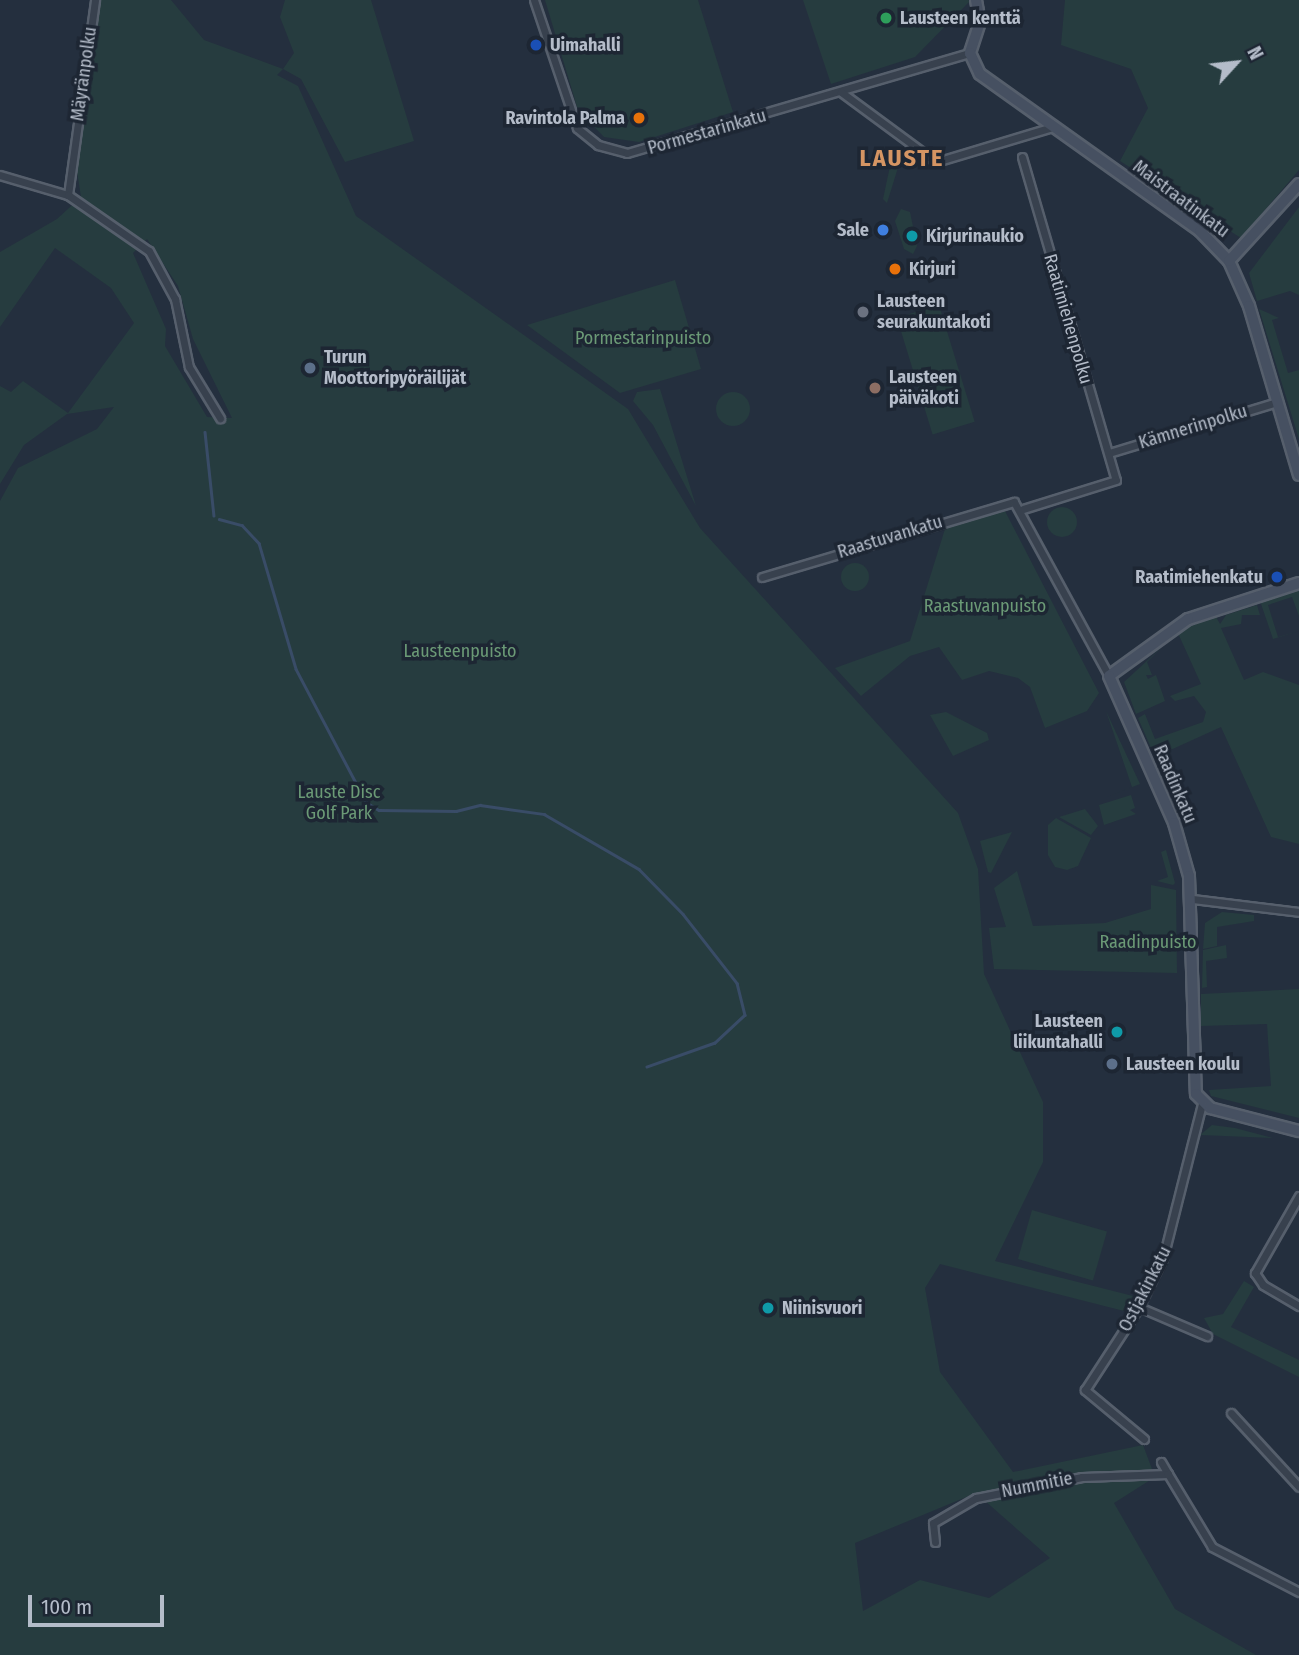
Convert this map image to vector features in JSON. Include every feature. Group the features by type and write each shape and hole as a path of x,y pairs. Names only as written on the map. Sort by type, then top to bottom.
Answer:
{"street":[{"name":"Mäyränpolku","path":"68,195 95,0"},
{"name":"Pormestarinkatu","path":"534,0 572,119 590,140 612,150 642,151 970,53"},
{"path":"970,53 980,22 976,0"},
{"name":"Maistraatinkatu","path":"970,53 980,74 1200,231 1229,261 1299,475"},
{"path":"841,92 936,162 1053,127"},
{"name":"Raatimiehenpolku","path":"1022,157 1116,480"},
{"path":"0,175 68,195 149,251 175,299 189,367 220,418"},
{"path":"1229,261 1299,184"},
{"name":"Kämnerinpolku","path":"1109,453 1277,402"},
{"name":"Raastuvankatu","path":"762,577 1116,480"},
{"name":"Raadinkatu","path":"1020,506 1109,676 1180,840 1192,899 1191,1063 1202,1104"},
{"path":"1109,676 1188,619 1299,583"},
{"path":"1192,899 1299,912"},
{"path":"1202,1104 1299,1131"},
{"name":"Ostjakinkatu","path":"1144,1439 1085,1390 1139,1307 1181,1206 1202,1104"},
{"path":"1299,1196 1255,1273 1263,1285 1299,1306"},
{"path":"1139,1307 1206,1336"},
{"path":"1231,1413 1299,1487"},
{"path":"1161,1462 1212,1547 1299,1592"},
{"name":"Nummitie","path":"936,1542 933,1523 976,1498 1082,1477 1168,1474"}],"green space":[{"path":"99,0 171,0 204,40 283,69 277,75 298,86 356,216 628,409 700,528 958,813 978,869 984,974 1043,1102 1043,1162 995,1261 1137,1297 1128,1312 940,1264 925,1288 940,1372 1013,1472 1143,1445 1155,1477 1114,1503 1175,1609 1256,1655 0,1655 0,501 18,468 97,429 114,407 67,414 24,445 0,484 0,386 11,392 23,381 68,413 134,323 111,288 55,248 0,327 0,252 57,219 81,197 76,165","holes":["147,239 178,286 193,339 232,418 207,417 165,346 166,329 133,253","976,1493 1050,1558 989,1598 920,1580 863,1611 855,1543"]},
{"path":"285,0 371,0 414,141 345,162 301,79 283,69 294,53 280,17"},
{"path":"545,0 698,0 733,112 639,142 604,137 578,110"},
{"path":"803,0 970,1 915,57 831,84"},
{"path":"1065,0 1299,0 1299,170 1241,238 1120,161 1148,108 1131,69 1061,45"},
{"path":"893,152 901,158 887,203 883,199"},
{"path":"1299,207 1299,295 1290,291 1257,301 1249,273"},
{"path":"901,209 910,212 917,246 913,254 904,249 895,221"},
{"name":"Pormestarinpuisto","path":"675,280 701,369 620,393 527,325"},
{"path":"939,305 975,422 933,435 897,318"},
{"path":"1259,309 1279,318 1272,320 1288,373 1299,370 1299,439"},
{"path":"660,389 696,506 653,425 633,401 637,392"},
{"path":"733,392 745,397 750,409 745,421 733,426 721,421 716,409 721,397"},
{"path":"1062,507 1068,508 1076,516 1076,528 1068,536 1062,537 1056,536 1048,528 1047,522 1048,516 1056,508"},
{"name":"Raastuvanpuisto","path":"1005,511 1099,693 1087,711 1045,728 1030,687 1018,678 989,671 962,680 939,647 910,656 861,696 835,668 910,641 945,529"},
{"path":"855,563 865,567 869,577 865,587 855,591 845,587 841,577 845,567"},
{"path":"1299,590 1299,616 1292,597 1268,605 1278,637 1299,631 1273,639 1260,601"},
{"path":"1257,605 1260,615 1242,615 1241,624 1221,628 1244,680 1263,672 1299,685 1299,844 1271,837 1221,727 1155,757 1138,718 1145,714 1155,739 1203,722 1206,712 1194,696 1175,701 1170,696 1201,684 1177,631 1215,615 1220,624 1226,615"},
{"path":"1162,647 1147,662 1152,675 1146,675 1148,679 1156,675 1165,701 1136,714 1124,682"},
{"path":"1106,711 1140,784 1099,800 1132,787"},
{"path":"946,712 987,733 989,740 953,756 930,715"},
{"path":"1131,795 1135,808 1130,810 1136,814 1104,825 1099,805"},
{"path":"1085,809 1098,826 1091,835 1059,817"},
{"path":"1056,818 1091,838 1078,866 1067,870 1055,867 1048,855 1048,825"},
{"path":"1012,832 991,873 988,872 980,841"},
{"path":"1166,850 1175,883 1173,885 1157,881 1168,877 1161,852"},
{"name":"Raadinpuisto","path":"1017,871 1033,926 1105,923 1151,909 1151,885 1176,890 1177,973 994,969 989,928 1006,927 994,888"},
{"path":"1222,912 1254,915 1254,921 1217,927 1217,946 1203,949 1205,923"},
{"path":"1226,945 1227,958 1206,961 1207,987 1202,988 1203,950"},
{"path":"1299,989 1299,1118 1211,1096 1209,1090 1271,1086 1267,1024 1201,1026 1201,994"},
{"path":"1212,1125 1235,1128 1273,1138 1200,1135"},
{"path":"1032,1210 1107,1231 1093,1281 1018,1259"},
{"path":"1244,1281 1254,1287 1231,1327 1299,1360 1299,1377 1213,1334 1204,1318 1223,1314"}],"waterway":[{"path":"205,432 214,516"},
{"path":"219,519 242,525 259,543 296,669 366,802 379,810 456,811 480,805 544,814 639,869 683,914 737,983 745,1015 715,1043 647,1067"}],"place":[{"name":"Lausteen kenttä","path":"886,18"},
{"name":"Uimahalli","path":"536,45"},
{"name":"Ravintola Palma","path":"639,118"},
{"name":"Sale","path":"883,230"},
{"name":"Kirjurinaukio","path":"912,236"},
{"name":"Kirjuri","path":"895,269"},
{"name":"Lausteen seurakuntakoti","path":"863,312"},
{"name":"Turun Moottoripyöräilijät","path":"310,368"},
{"name":"Lausteen päiväkoti","path":"875,388"},
{"name":"Raatimiehenkatu","path":"1277,577"},
{"name":"Lausteen liikuntahalli","path":"1117,1032"},
{"name":"Lausteen koulu","path":"1112,1064"},
{"name":"Niinisvuori","path":"768,1308"}],"district":[{"name":"LAUSTE","path":"902,159"}],"park label":[{"name":"Lausteenpuisto","path":"460,651"},
{"name":"Lauste Disc Golf Park","path":"339,803"}]}
